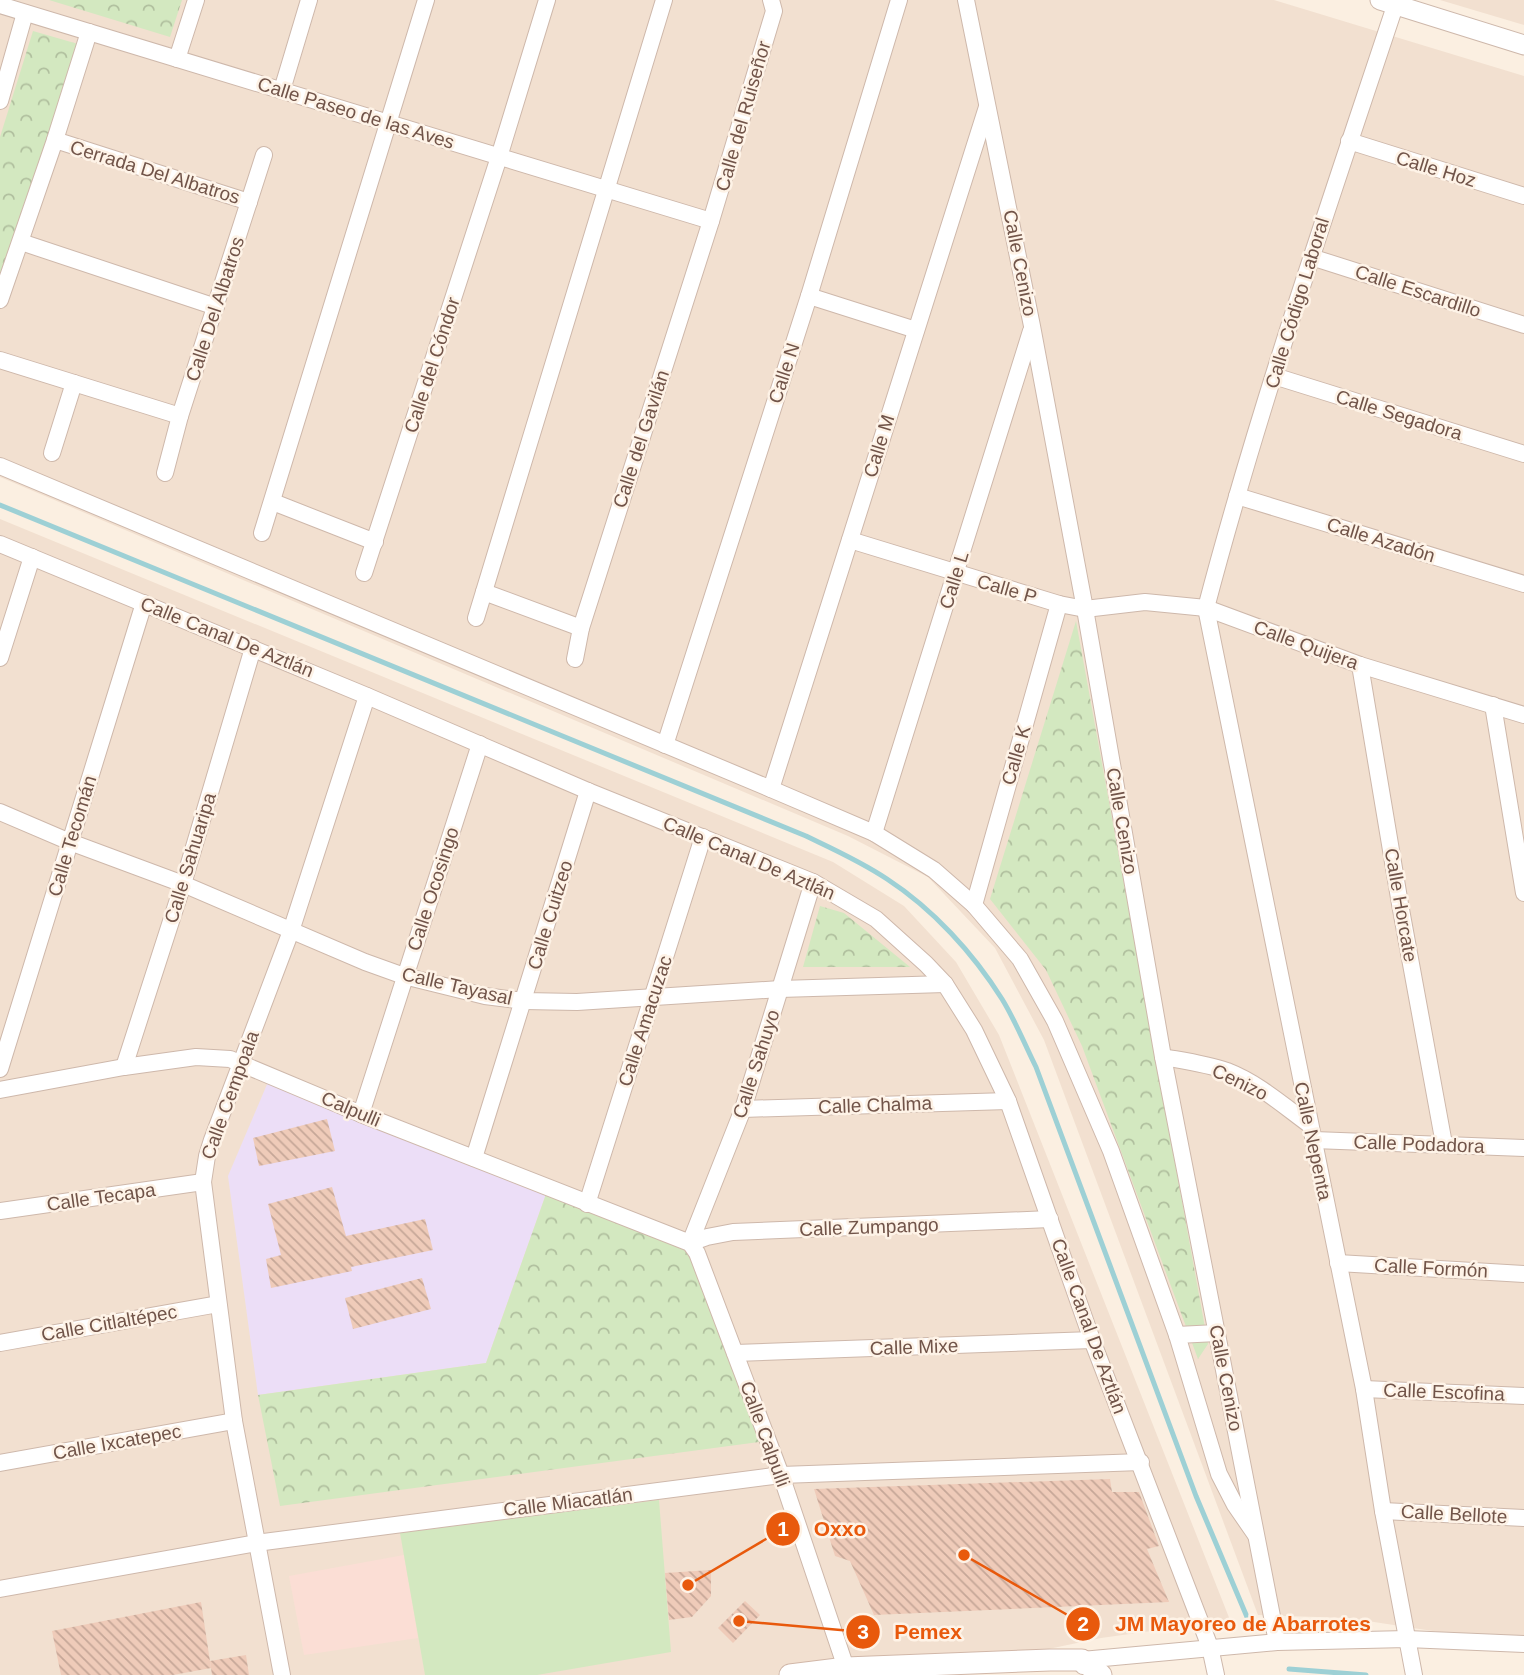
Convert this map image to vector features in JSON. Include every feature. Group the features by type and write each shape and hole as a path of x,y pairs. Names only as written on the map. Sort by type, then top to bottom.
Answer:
{"main road":[{"path":"790,1675 846,1668 1052,1667 1083,1668 1101,1675"}],"street":[{"path":"177,59 196,0"},
{"path":"282,90 309,0"},
{"path":"262,533 274,502 426,0"},
{"name":"Calle del Cóndor","path":"364,573 547,0"},
{"path":"476,618 664,0"},
{"name":"Calle N","path":"665,745 809,296 899,0"},
{"name":"Calle Cenizo","path":"966,0 1032,326 1085,609 1163,1057 1277,1642"},
{"path":"1391,2 1524,45"},
{"name":"Calle Código Laboral","path":"1206,608 1237,496 1391,2"},
{"name":"Calle Paseo de las Aves","path":"0,5 712,221"},
{"name":"Calle del Ruiseñor","path":"712,221 772,5"},
{"path":"0,101 24,13"},
{"path":"0,300 89,32"},
{"name":"Calle M","path":"771,789 988,104"},
{"name":"Cerrada Del Albatros","path":"55,140 248,202 264,155"},
{"name":"Calle Hoz","path":"1349,141 1524,196"},
{"name":"Calle Del Albatros","path":"165,474 180,416 248,202"},
{"name":"Calle del Gavilán","path":"575,659 580,628 712,221"},
{"path":"21,242 216,307"},
{"name":"Calle Escardillo","path":"1311,257 1524,325"},
{"path":"809,296 916,330"},
{"name":"Calle L","path":"874,833 1032,326"},
{"path":"0,360 180,416"},
{"name":"Calle Segadora","path":"1274,376 1524,454"},
{"path":"52,453 75,383"},
{"path":"0,466 874,833 934,870 974,905 1020,959 1055,1021 1111,1151 1177,1335 1219,1474 1235,1505 1255,1534"},
{"name":"Calle Azadón","path":"1237,496 1524,584"},
{"path":"274,502 375,542"},
{"name":"Calle P","path":"850,540 956,574 1085,609"},
{"name":"Calle Canal De Aztlán","path":"0,544 813,883 876,919 945,984 991,1062 1008,1101 1092,1340 1210,1647 1216,1675"},
{"path":"0,658 32,557"},
{"path":"484,592 580,628"},
{"name":"Calle Quijera","path":"1085,609 1145,602 1206,608 1360,665 1524,715"},
{"name":"Calle Tecomán","path":"0,1069 144,603"},
{"name":"Calle K","path":"974,905 1059,604"},
{"name":"Calle Nepenta","path":"1206,608 1364,1389 1383,1511 1414,1675"},
{"name":"Calle Sahuaripa","path":"124,1067 183,884 253,648"},
{"name":"Calle Horcate","path":"1360,665 1444,1144"},
{"name":"Calle Cempoala","path":"282,1675 234,1421 203,1182 207,1156 291,931 368,696"},
{"path":"1493,705 1524,893"},
{"name":"Calle Ocosingo","path":"361,1114 480,744"},
{"name":"Calle Cuitzeo","path":"474,1158 588,791"},
{"name":"Calle Tayasal","path":"0,812 70,842 183,884 404,976 485,996 524,1001 577,1002 780,989 945,984"},
{"name":"Calle Amacuzac","path":"587,1204 703,837"},
{"name":"Calle Sahuyo","path":"690,1243 743,1109 813,883"},
{"name":"Calpulli","path":"0,1090 124,1067 206,1056 242,1063 361,1114 690,1243"},
{"name":"Cenizo","path":"1163,1057 1229,1072 1267,1093 1312,1133"},
{"name":"Calle Chalma","path":"743,1109 1008,1101"},
{"name":"Calle Podadora","path":"1312,1133 1444,1144 1524,1147"},
{"name":"Calle Tecapa","path":"0,1212 203,1182"},
{"name":"Calle Zumpango","path":"690,1243 706,1237 733,1233 1050,1219"},
{"name":"Calle Calpulli","path":"690,1243 697,1253 780,1475 846,1668"},
{"name":"Calle Formón","path":"1338,1263 1524,1274"},
{"name":"Calle Citlaltépec","path":"0,1343 218,1304"},
{"path":"1177,1335 1217,1333"},
{"name":"Calle Mixe","path":"735,1353 1092,1340"},
{"name":"Calle Escofina","path":"1364,1389 1524,1396"},
{"name":"Calle Ixcatepec","path":"0,1463 234,1421"},
{"name":"Calle Miacatlán","path":"0,1589 256,1543 780,1475 1141,1462"},
{"name":"Calle Bellote","path":"1383,1511 1524,1518"},
{"path":"1083,1668 1210,1647 1277,1642 1407,1639 1524,1644"}],"shaded area":[{"path":"0,0 1274,0 1524,76 1524,1645 1348,1618 1258,1615 1044,1040 995,948 928,877 848,836 0,477"},
{"path":"1440,0 1524,0 1524,25"},
{"path":"0,519 833,862 904,906 956,962 999,1035 1230,1620 1101,1638 925,1675 0,1675"},
{"path":"268,1082 546,1194 486,1363 258,1395 228,1176"},
{"path":"404,1555 418,1638 304,1655 289,1576"}],"green space":[{"path":"49,0 182,0 170,37"},
{"path":"33,31 78,44 0,282 0,137"},
{"path":"1076,621 1208,1344 1198,1359 1082,1046 1046,970 990,899"},
{"path":"820,906 844,913 910,967 803,967"},
{"path":"546,1194 688,1250 759,1442 280,1506 258,1395 486,1363"},
{"path":"659,1500 671,1652 537,1675 425,1675 400,1533"}],"building":[{"path":"327,1119 335,1151 259,1166 253,1138"},
{"path":"332,1187 346,1236 425,1219 433,1250 351,1267 352,1271 271,1288 266,1259 281,1255 268,1204"},
{"path":"422,1278 431,1309 353,1329 345,1298"},
{"path":"1110,1479 1112,1492 1139,1492 1159,1546 1147,1549 1169,1602 874,1615 850,1561 835,1556 814,1489"},
{"path":"711,1570 711,1596 692,1617 669,1620 665,1573"},
{"path":"745,1601 760,1615 733,1643 718,1628"},
{"path":"201,1602 211,1668 173,1675 61,1675 52,1631"},
{"path":"246,1655 249,1675 212,1675 210,1661"}],"waterway":[{"path":"0,505 806,836 868,867 904,891 936,918 991,982 1011,1015 1036,1067 1196,1496 1247,1617"},
{"path":"1289,1669 1366,1675"}],"place":[{"name":"JM Mayoreo de Abarrotes","path":"964,1555"},
{"name":"Oxxo","path":"688,1585"},
{"name":"Pemex","path":"739,1621"}]}
